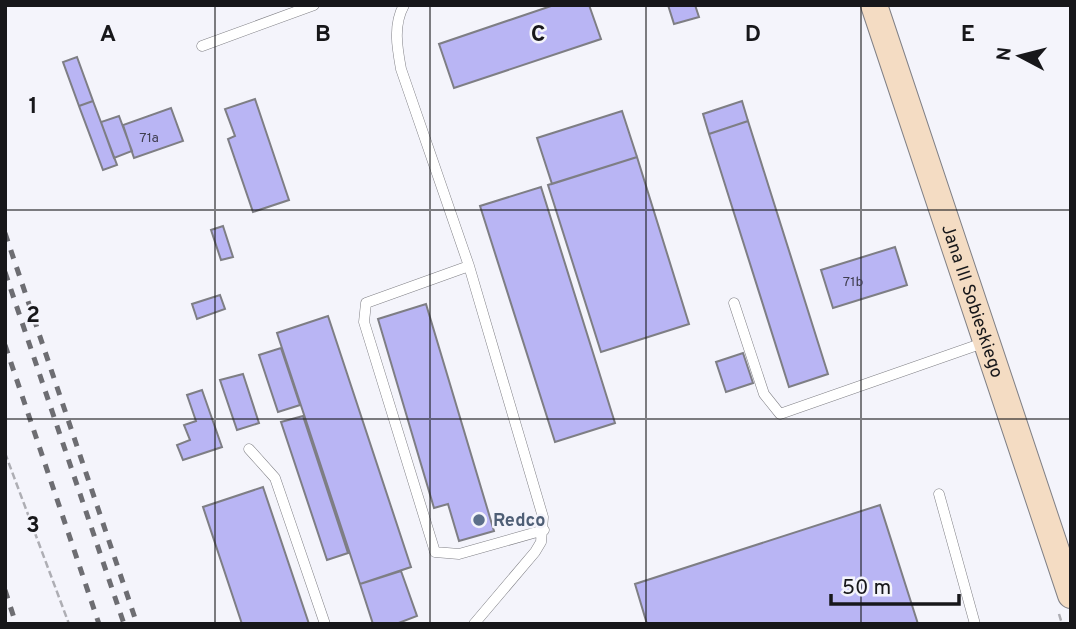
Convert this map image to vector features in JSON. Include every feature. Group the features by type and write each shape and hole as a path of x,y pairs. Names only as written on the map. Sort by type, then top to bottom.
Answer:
{"main road":[{"name":"Jana III Sobieskiego","path":"874,5 1071,595"}],"lane":[{"path":"202,46 314,5"},
{"path":"404,5 399,15 396,44 401,69 469,266 543,517 544,530 535,552 474,624"},
{"path":"469,266 366,303 364,322 435,552 459,554 544,530"},
{"path":"734,303 764,394 780,414 986,342"},
{"path":"249,449 275,478 325,624"},
{"path":"939,494 975,624"}],"path":[{"path":"5,453 69,624"}],"building":[{"path":"554,5 589,5 601,39 454,88 439,44"},
{"path":"668,5 695,5 699,17 674,24"},
{"path":"77,57 93,101 79,106 63,62"},
{"path":"255,99 289,200 253,212 228,139 235,136 225,109"},
{"path":"93,101 117,165 103,170 79,106"},
{"path":"742,101 748,121 709,134 703,114"},
{"path":"171,108 183,141 134,158 123,125"},
{"path":"622,111 637,157 552,184 537,138"},
{"path":"119,116 132,151 114,158 101,122"},
{"path":"748,121 828,374 789,387 709,134"},
{"path":"637,157 689,324 601,352 548,185"},
{"path":"541,187 615,423 555,442 480,206"},
{"path":"223,226 233,257 221,260 211,230"},
{"path":"895,247 907,285 833,308 821,270"},
{"path":"220,295 225,309 197,319 192,304"},
{"path":"426,304 494,531 459,541 448,504 434,508 378,319"},
{"path":"328,316 411,567 360,584 277,333"},
{"path":"281,348 300,405 278,412 259,355"},
{"path":"743,353 753,383 726,392 716,362"},
{"path":"243,374 259,423 237,430 220,380"},
{"path":"202,390 222,447 183,460 177,445 190,440 184,425 196,421 187,395"},
{"path":"303,416 348,553 327,560 281,422"},
{"path":"263,487 309,624 242,624 203,507"},
{"path":"880,505 918,624 647,624 635,584"},
{"path":"401,571 417,616 396,624 373,624 360,584"}],"railway":[{"path":"5,233 137,624"},
{"path":"5,272 124,624"},
{"path":"5,345 99,624"},
{"path":"5,590 16,624"}],"place":[{"name":"Redco","path":"479,520"}]}
